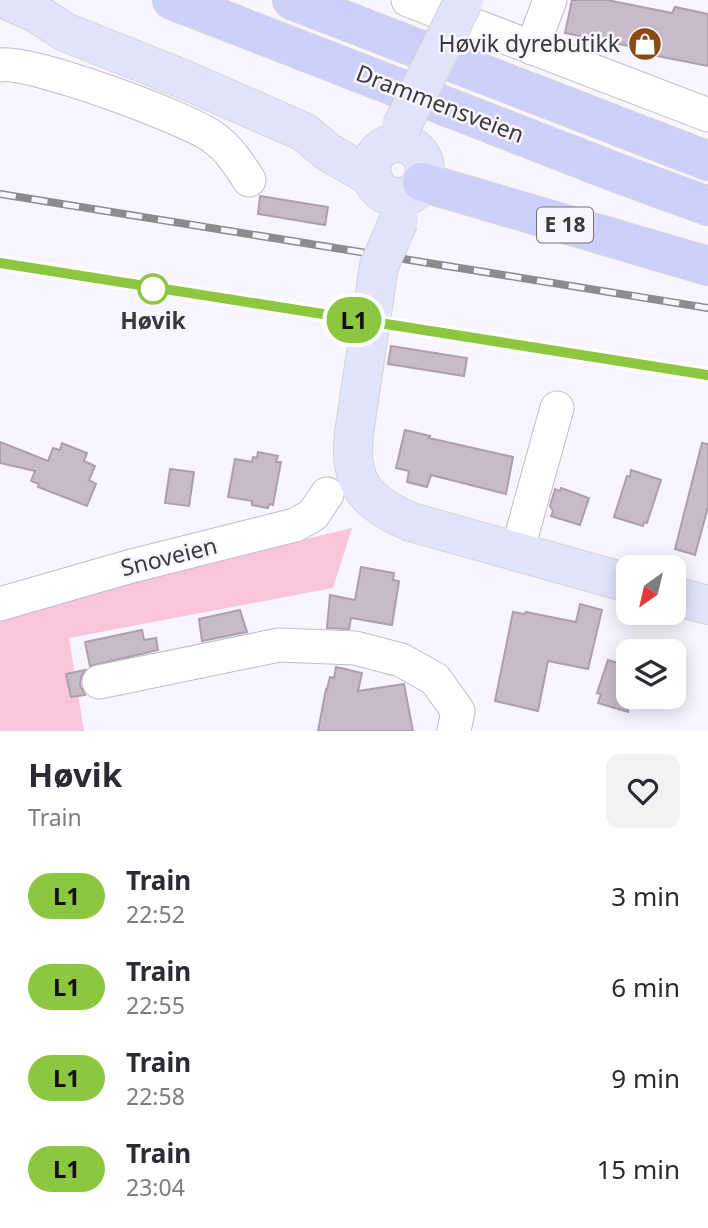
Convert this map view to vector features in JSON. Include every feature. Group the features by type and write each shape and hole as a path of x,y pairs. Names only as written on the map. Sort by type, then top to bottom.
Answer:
{"highway":[{"name":"Drammensveien","path":"172,0 708,206"},
{"name":"Drammensveien","path":"292,0 708,161"},
{"name":"E 18","path":"398,172 708,266"}],"main road":[{"path":"6,0 34,12 65,32 183,79 304,132 328,152 398,172"},
{"path":"458,13 398,172 379,266 351,454 343,487 366,496 390,513 411,522 616,580"},
{"path":"0,29 65,32"},
{"path":"686,599 708,605"}],"street":[{"path":"408,0 708,114"},
{"path":"532,48 550,0"},
{"path":"0,65 32,68 115,94 192,126 213,136 234,157 248,180"},
{"path":"517,552 557,408"},
{"name":"Snoveien","path":"0,604 128,566 295,526 313,515 343,487"},
{"path":"99,682 279,645 355,648 401,660 435,679 458,711 454,731"}],"shaded area":[{"path":"352,528 333,588 69,638 84,731 0,731 0,622 76,594"}],"building":[{"path":"572,0 607,0 672,13 675,7 708,14 708,66 652,55 653,51 565,33"},
{"path":"260,196 328,207 325,225 258,214"},
{"path":"391,346 467,358 464,376 388,364"},
{"path":"405,430 513,457 506,494 431,475 427,487 407,482 409,471 396,468"},
{"path":"0,442 48,461 53,448 60,450 62,443 87,453 84,461 95,466 89,480 96,484 87,506 38,487 39,484 31,481 35,471 0,463"},
{"path":"702,443 708,444 708,507 695,555 675,549"},
{"path":"258,452 278,456 276,462 281,462 273,505 269,504 268,508 252,505 252,501 228,497 235,459 252,462 253,457 257,458"},
{"path":"170,469 194,472 189,506 165,503"},
{"path":"631,470 661,480 647,523 644,522 643,526 614,517"},
{"path":"561,488 589,498 580,525 551,516 553,511 550,506 555,489 560,491"},
{"path":"361,567 394,573 393,580 399,581 392,625 351,618 349,629 327,628 330,595 355,600"},
{"path":"580,604 602,610 588,669 548,661 538,711 495,701 513,612 576,622"},
{"path":"240,610 247,632 202,641 199,619"},
{"path":"142,630 144,640 156,638 158,650 90,666 85,642"},
{"path":"608,660 616,662 616,708 598,703 601,694 597,693"},
{"path":"336,667 362,673 358,691 404,684 413,731 318,731 326,689 330,677 334,678"},
{"path":"85,670 80,685 85,695 71,697 66,674"}],"railway":[{"path":"0,194 708,308"},
{"path":"0,263 708,375"}],"train":[{"name":"L1","path":"0,263 708,375"}],"place":[{"name":"Høvik dyrebutikk","path":"645,44"},
{"name":"Høvik","path":"153,289"}]}
